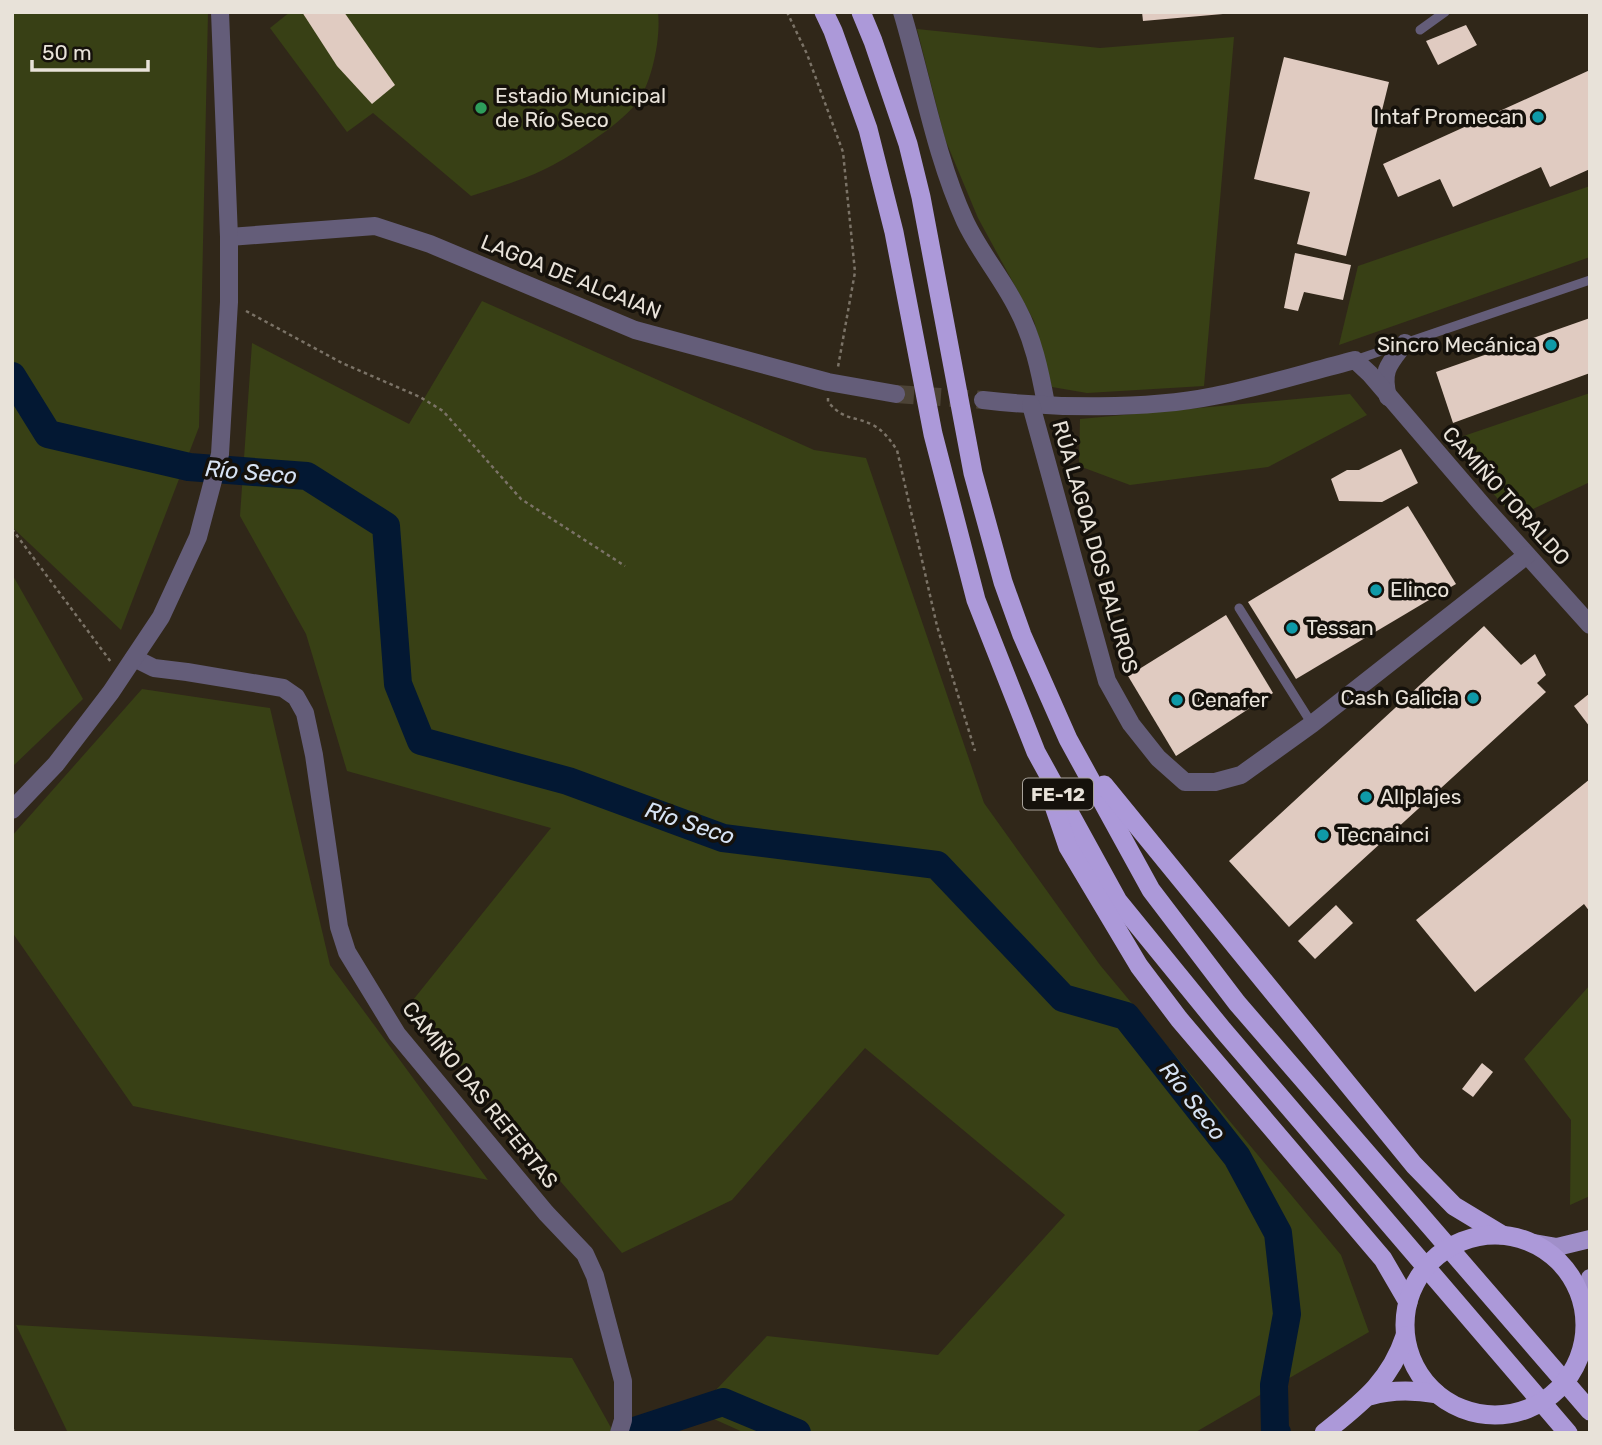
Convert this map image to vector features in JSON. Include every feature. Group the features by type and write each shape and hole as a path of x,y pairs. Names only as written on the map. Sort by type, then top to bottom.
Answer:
{"highway":[{"name":"FE-12","path":"824,12 868,129 894,232 933,434 976,600 1036,752 1118,901 1223,1030 1568,1433"},
{"name":"FE-12","path":"861,12 908,144 921,197 973,473 1003,582 1022,635 1068,739 1151,890 1237,1003 1590,1411"},
{"path":"1068,739 1414,1165 1454,1206 1502,1235 1534,1243 1552,1255 1567,1271 1578,1290 1586,1321 1578,1358 1561,1386 1549,1397 1520,1411 1491,1415 1477,1413 1437,1394 1416,1368 1405,1336 1405,1319 1415,1282 1430,1262 1449,1247 1471,1238 1502,1235"},
{"path":"1036,752 1068,847 1139,966 1179,1019 1383,1259 1408,1302"},
{"path":"1324,1433 1370,1396 1394,1364 1405,1336"},
{"path":"1370,1396 1384,1391 1407,1390 1437,1394"},
{"path":"1477,1413 1497,1433"}],"main road":[{"path":"1534,1243 1557,1247 1590,1239"},
{"path":"1586,1321 1590,1278"}],"street":[{"path":"12,810 56,764 122,676 161,617 198,537 217,466 220,454 229,302 220,12"},
{"name":"RÚA LAGOA DOS BALUROS","path":"902,12 936,141 966,222 1018,308 1038,360 1038,405 1107,681 1131,724 1158,758 1185,782 1214,782 1241,775 1312,724 1527,555"},
{"name":"LAGOA DE ALCAIAN","path":"229,237 375,226 430,244 635,330 831,383 896,394"},
{"path":"1388,397 1385,370 1405,343"},
{"path":"983,400 1038,405 1134,405 1213,397 1355,360"},
{"name":"CAMIÑO TORALDO","path":"1355,360 1590,625"},
{"name":"CAMIÑO DAS REFERTAS","path":"134,658 154,668 283,688 296,696 304,713 314,755 339,927 347,953 397,1034 546,1213 585,1254 595,1276 623,1381 623,1420 619,1433"}],"lane":[{"path":"1420,30 1445,12"},
{"path":"1355,360 1590,279"},
{"path":"1239,608 1312,724"}],"path":[{"path":"787,12 807,54 842,152 855,272 828,402 839,414 872,424 885,434 897,450 937,626 975,751"},
{"path":"229,302 342,363 420,397 443,411 521,499 625,566"},
{"path":"12,529 59,590 99,649 122,676"},
{"path":"12,1429 15,1433"}],"green space":[{"path":"12,12 208,12 199,427 121,630 12,527"},
{"name":"Estadio Municipal de Río Seco","path":"290,12 658,12 659,23 651,74 641,96 627,113 592,141 553,165 525,178 471,196 373,113 347,132 270,28"},
{"path":"917,29 1100,48 1234,37 1204,386 1087,393 1052,387 1034,321 978,218 945,139"},
{"path":"1590,186 1590,257 1339,345 1358,266"},
{"path":"482,301 814,450 866,458 984,803 1100,965 1341,1255 1369,1332 1194,1433 745,1433 696,1411 767,1336 938,1355 1065,1215 865,1048 732,1200 622,1253 409,1005 551,828 347,771 306,634 240,516 252,343 409,424"},
{"path":"1590,393 1590,482 1514,518 1449,441"},
{"path":"1350,394 1367,415 1268,467 1130,485 1079,466 1080,419"},
{"path":"12,574 83,699 12,767"},
{"path":"142,689 270,708 330,965 488,1180 133,1106 12,932 12,836"},
{"path":"1590,985 1590,1196 1570,1205 1571,1120 1524,1059"},
{"path":"16,1325 572,1358 614,1433 68,1433"}],"building":[{"path":"302,12 344,12 395,85 372,104 337,66"},
{"path":"1142,12 1223,12 1223,14 1143,21"},
{"path":"1466,25 1477,45 1438,65 1426,41"},
{"path":"1284,57 1389,82 1346,256 1297,244 1310,192 1254,179"},
{"name":"Intaf Promecan","path":"1590,70 1590,169 1550,187 1541,167 1453,207 1440,179 1398,197 1383,164"},
{"path":"1295,253 1351,265 1343,300 1304,292 1298,311 1284,308"},
{"name":"Sincro Mecánica","path":"1590,318 1590,373 1453,423 1436,372"},
{"path":"1401,449 1418,483 1382,502 1339,501 1331,479 1347,470 1359,470"},
{"path":"1408,506 1456,584 1296,679 1248,602"},
{"path":"1226,615 1273,693 1176,756 1128,676"},
{"path":"1484,626 1521,665 1535,654 1546,675 1537,683 1546,692 1289,927 1229,861"},
{"path":"1590,693 1590,727 1574,706"},
{"path":"1590,779 1590,912 1584,904 1475,992 1416,920"},
{"path":"1336,905 1353,923 1315,959 1298,941"},
{"path":"1482,1063 1493,1072 1473,1097 1462,1089"}],"waterway":[{"name":"Río Seco","path":"12,376 48,434 189,467 307,476 386,526 398,684 421,741 568,781 723,838 937,865 1063,998 1126,1016 1237,1157 1278,1233 1287,1314 1274,1385 1277,1433"},
{"path":"628,1433 723,1402 797,1433"}],"tunnel":[{"path":"896,394 983,400"}],"place":[{"name":"Estadio Municipal de Río Seco","path":"481,108"},
{"name":"Intaf Promecan","path":"1538,117"},
{"name":"Sincro Mecánica","path":"1551,345"},
{"name":"Elinco","path":"1376,590"},
{"name":"Tessan","path":"1292,628"},
{"name":"Cash Galicia","path":"1473,698"},
{"name":"Cenafer","path":"1177,700"},
{"name":"Allplajes","path":"1366,797"},
{"name":"Tecnainci","path":"1323,835"}]}
